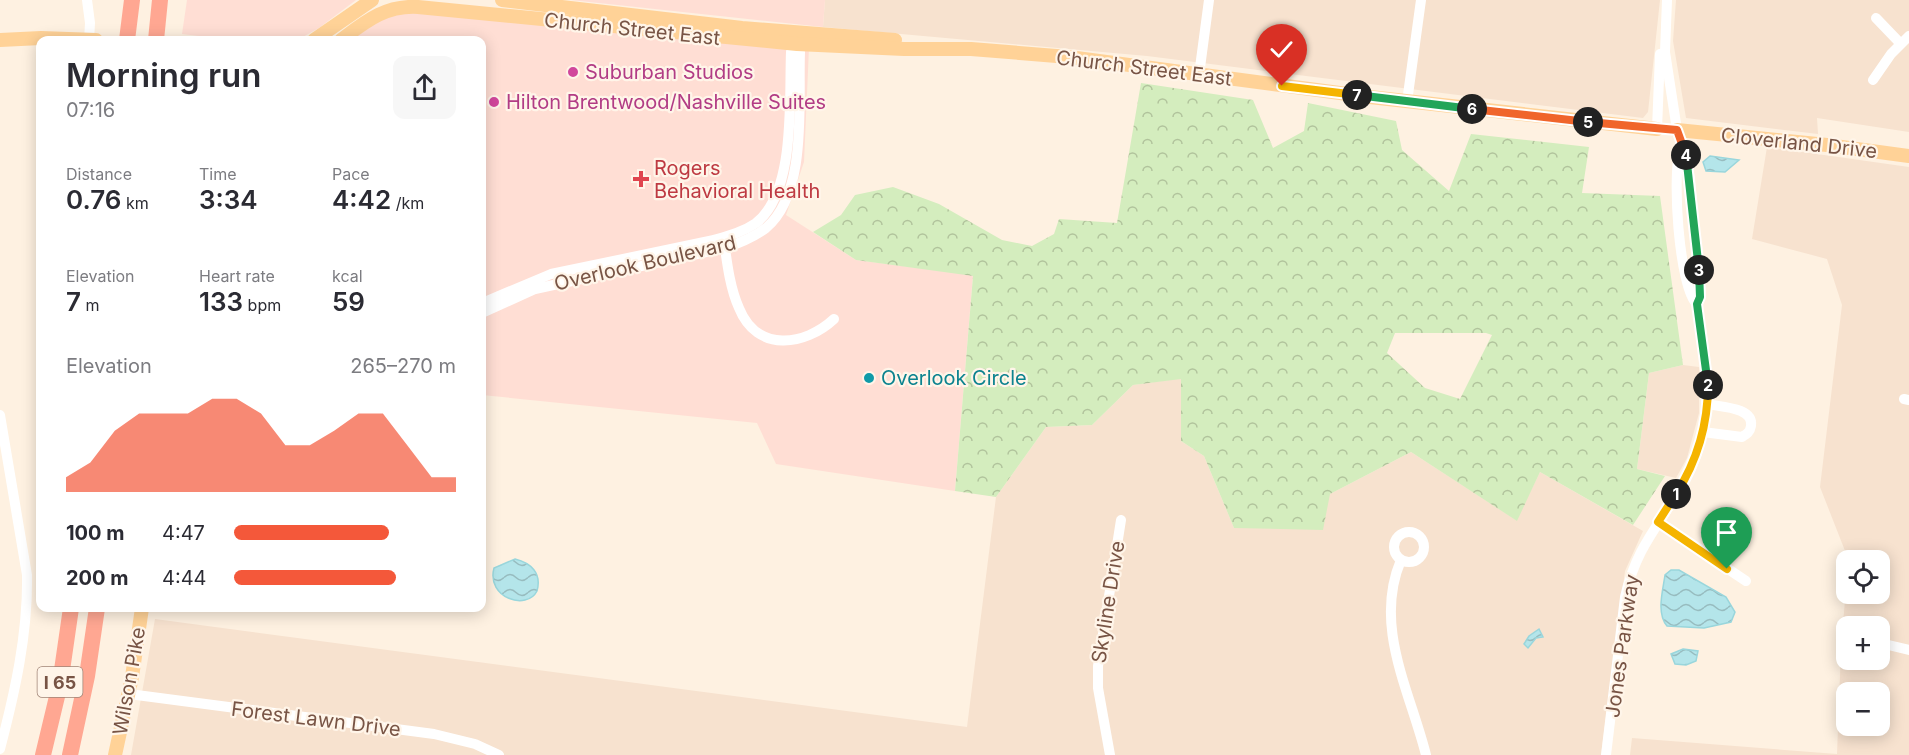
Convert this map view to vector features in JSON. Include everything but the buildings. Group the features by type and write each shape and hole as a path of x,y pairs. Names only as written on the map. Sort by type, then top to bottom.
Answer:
{"highway":[{"path":"127,36 131,0"},
{"path":"156,36 160,0"},
{"name":"I 65","path":"43,755 60,684 70,612"},
{"name":"I 65","path":"70,755 87,676 96,612"}],"main road":[{"name":"Church Street East","path":"502,0 742,28 903,41 933,48"},
{"path":"320,36 370,1"},
{"name":"Church Street East","path":"347,36 377,14 405,6 796,47 933,48 1069,57 1407,102 1657,129"},
{"path":"0,40 36,38"},
{"name":"Cloverland Drive","path":"1677,130 1827,144 1909,156"},
{"name":"Wilson Pike","path":"115,755 129,694 141,612"}],"street":[{"path":"87,0 89,36"},
{"path":"1199,75 1209,0"},
{"path":"1407,102 1421,0"},
{"path":"1657,129 1659,70 1667,0"},
{"path":"1874,80 1905,39 1876,18"},
{"path":"1664,32 1667,71 1677,130"},
{"name":"Overlook Boulevard","path":"486,312 536,289 724,243 756,223 778,195 786,161 791,52 796,47"},
{"name":"Church Street East","path":"1657,129 1677,130"},
{"name":"Jones Parkway","path":"1677,130 1687,164 1695,224 1700,297 1697,304"},
{"name":"Jones Parkway","path":"1606,755 1627,589 1637,556 1686,479 1703,432 1707,404 1706,361 1697,304 1689,292 1676,208 1676,158 1681,147"},
{"path":"724,243 739,309 749,325 761,334 776,340 797,341 822,330 834,319"},
{"name":"Overlook Boulevard","path":"486,301 551,274 724,243"},
{"path":"1703,432 1742,437 1749,432 1751,424 1749,416 1742,411 1707,404"},
{"path":"0,415 27,575 27,602 21,655 0,749"},
{"name":"Skyline Drive","path":"1110,755 1099,695 1098,666 1121,520"},
{"path":"1658,522 1746,581"},
{"path":"1401,560 1392,587 1393,640 1403,685 1426,755"},
{"path":"1890,645 1909,650"},
{"name":"Forest Lawn Drive","path":"129,694 434,734 475,744 499,755"}],"shaded area":[{"path":"187,0 356,0 305,36 182,34"},
{"path":"571,0 825,0 823,27"},
{"path":"825,0 1660,0 1648,112 1643,118 1147,56 823,27"},
{"path":"1676,0 1909,0 1909,132 1817,118 1818,134 1686,118 1673,41"},
{"path":"411,12 809,48 804,162 786,215 856,260 973,275 955,491 776,464 757,423 486,395 486,36 357,36 385,17"},
{"path":"1767,147 1909,167 1909,755 1630,755 1632,738 1837,754 1838,736 1890,736 1890,682 1840,682 1840,670 1890,670 1890,616 1844,616 1845,604 1890,604 1890,550 1845,550 1820,487 1842,305 1827,259 1752,239"},
{"path":"1683,365 1699,367 1699,413 1687,458 1676,478 1637,469 1649,373"},
{"path":"1182,378 1181,441 1204,456 1234,528 1330,494 1411,452 1516,520 1540,472 1643,531 1625,571 1601,755 131,755 155,619 967,727 996,497 1046,427 1092,425 1133,385"}],"green space":[{"path":"1141,83 1253,100 1273,148 1304,131 1308,103 1396,121 1402,150 1449,191 1471,134 1589,147 1582,193 1660,196 1683,365 1649,373 1637,469 1665,476 1633,525 1540,472 1517,521 1411,452 1330,494 1323,530 1234,528 1204,456 1181,441 1181,379 1133,385 1092,425 1046,427 996,497 955,491 973,276 856,260 813,232 841,215 855,195 893,187 939,204 1002,240 1032,246 1054,234 1059,219 1117,223","holes":["1395,333 1486,333 1492,335 1460,399 1425,388 1387,353"]}],"water":[{"path":"1710,156 1739,160 1725,172 1706,171 1703,162"},
{"path":"515,559 530,566 538,579 537,591 525,600 509,598 501,594 493,578 494,568"},
{"path":"1671,570 1679,570 1726,597 1735,612 1731,622 1704,628 1667,626 1662,615 1661,601 1665,575"},
{"path":"1539,629 1543,637 1536,638 1528,648 1524,644 1529,636"},
{"path":"1683,649 1698,651 1696,661 1686,665 1675,664 1671,654"}],"place":[{"name":"Suburban Studios","path":"573,72"},
{"name":"Hilton Brentwood/Nashville Suites","path":"494,102"},
{"name":"Rogers Behavioral Health","path":"641,179"},
{"name":"Overlook Circle","path":"869,378"}],"route":[{"path":"1282,86 1520,115 1677,130 1681,147 1686,155 1690,179 1699,275 1700,297 1697,304 1706,361 1708,399 1697,454 1686,479 1658,522 1727,569"}]}
